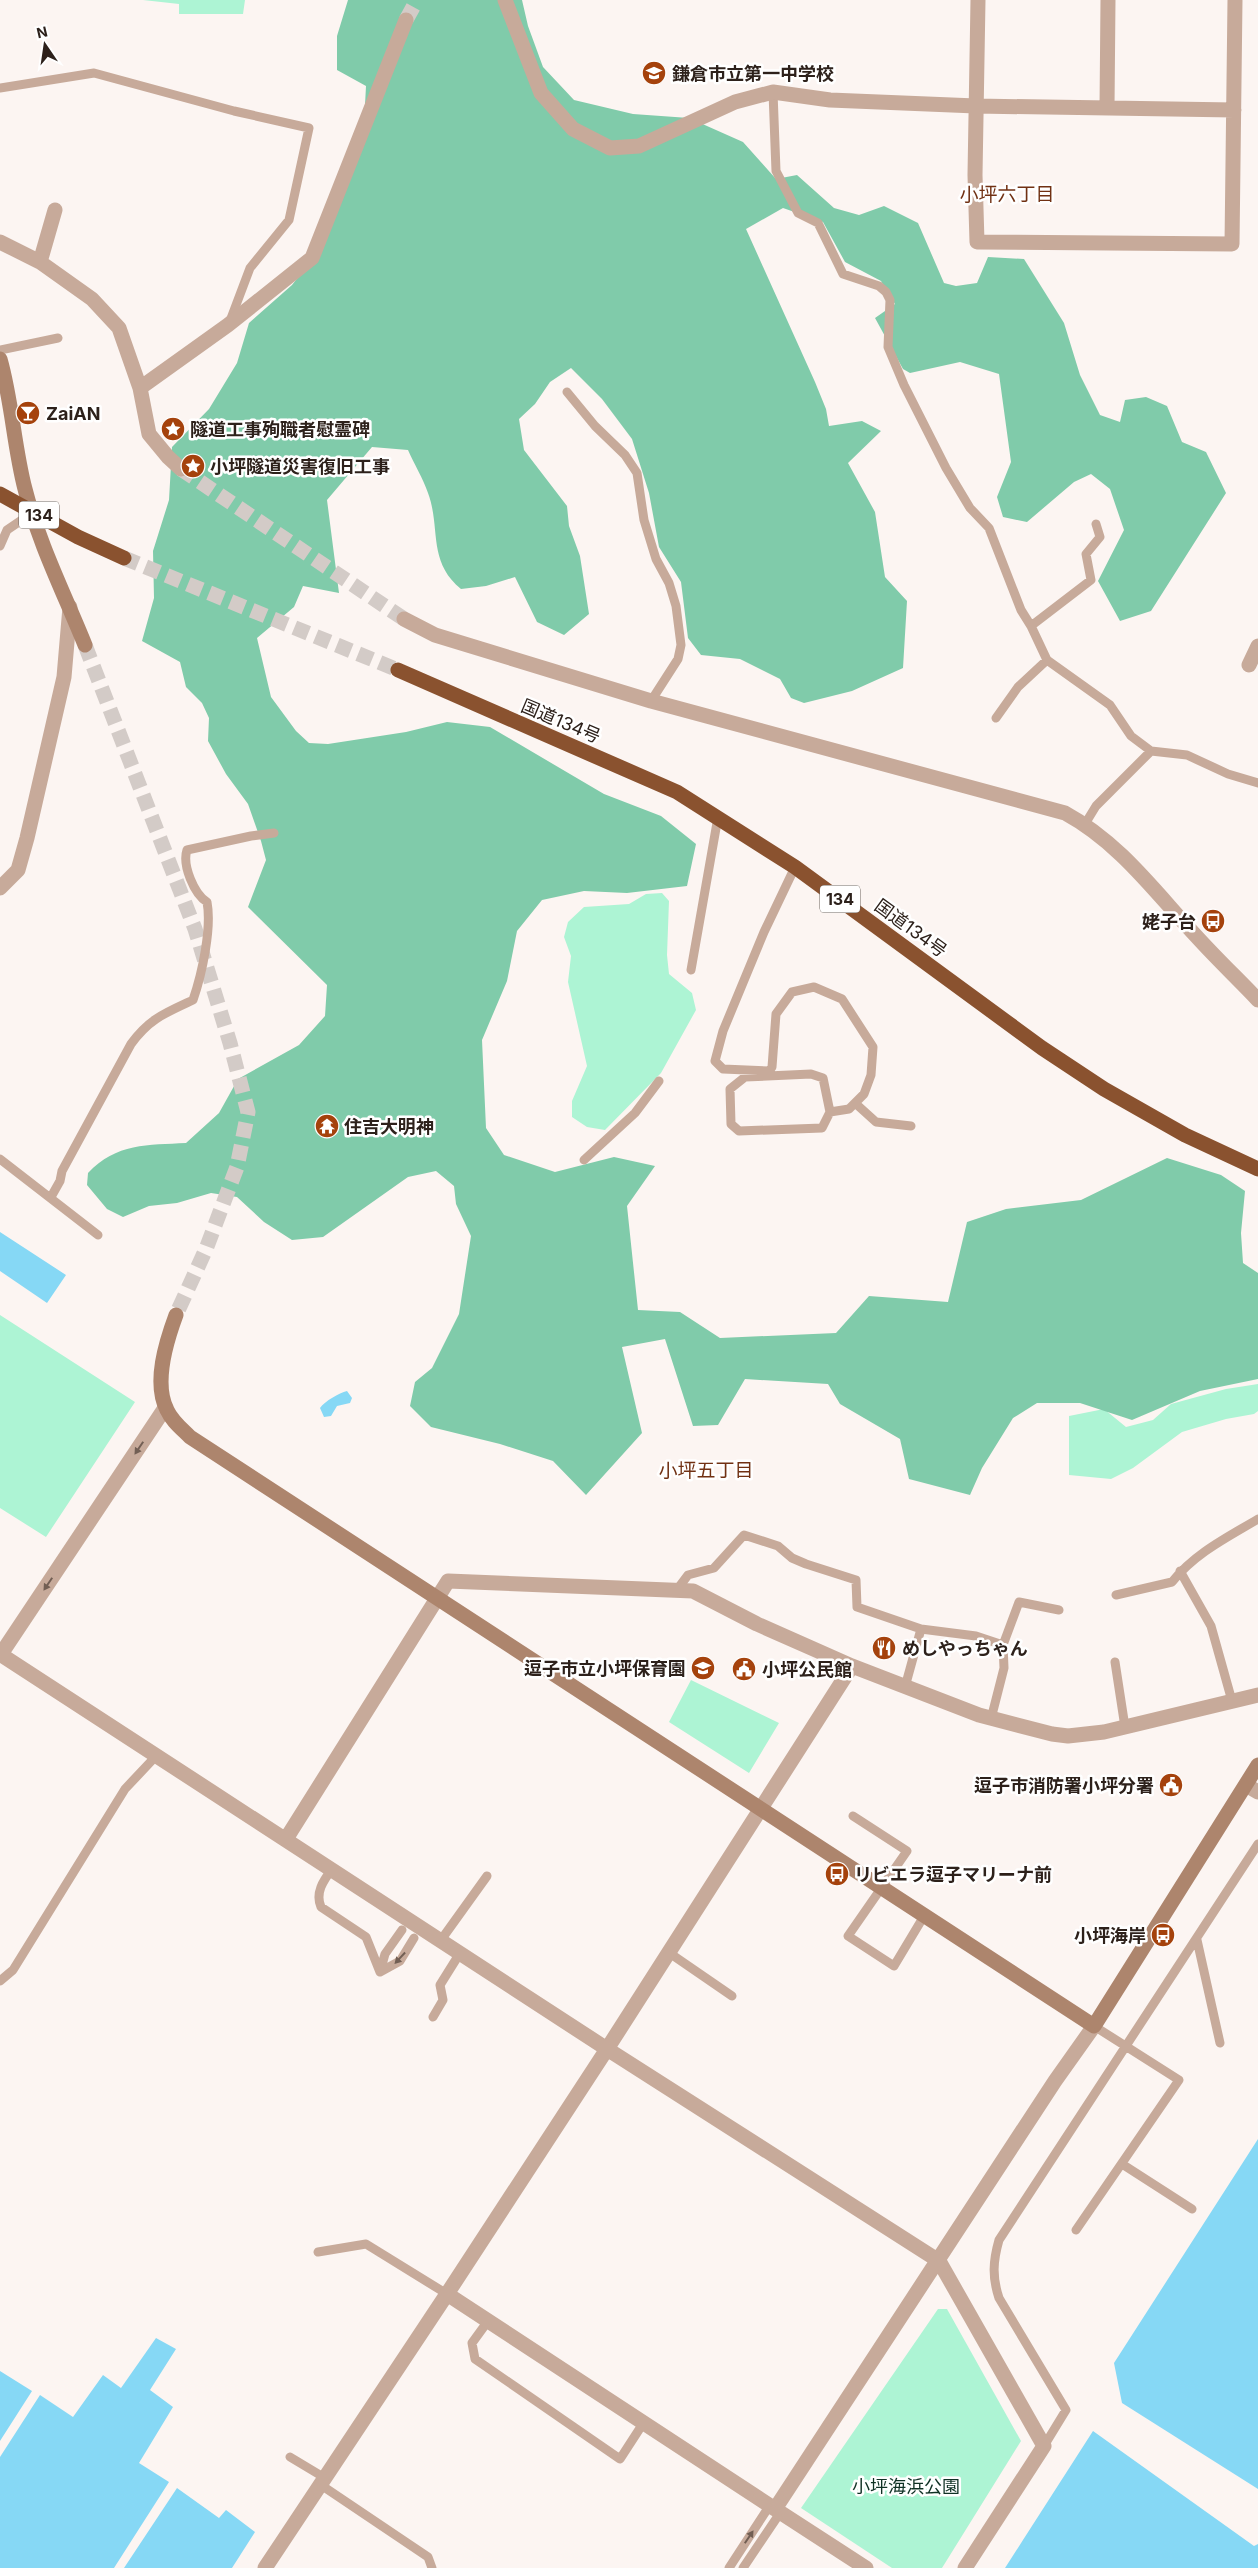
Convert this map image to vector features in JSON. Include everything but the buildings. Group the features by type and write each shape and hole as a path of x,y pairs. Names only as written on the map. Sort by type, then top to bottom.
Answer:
{"highway":[{"name":"134","path":"0,494 78,537 124,558"},
{"name":"国道134号","path":"398,670 677,792 718,816 795,867 1042,1048 1104,1089 1185,1135 1258,1169"}],"street":[{"path":"505,0 541,93 573,129 610,148 639,146 735,102 773,92 830,100 976,106 1234,110"},
{"path":"978,0 976,106 977,242 1232,244 1235,0"},
{"path":"1107,108 1108,0"},
{"path":"140,388 228,326 312,258 406,20"},
{"path":"40,262 56,210"},
{"path":"0,242 40,262 92,299 119,328 140,388 149,434 181,469"},
{"path":"0,359 24,488 42,546 85,645"},
{"path":"0,888 18,870 27,838 64,677 70,607"},
{"path":"404,619 435,635 651,701 1065,813 1085,824 1130,862 1197,938 1258,1000"},
{"path":"1249,665 1258,646"},
{"path":"176,1315 164,1354 162,1376 166,1408 175,1423 190,1436 760,1810 1094,2026"},
{"path":"166,1408 0,1654 607,2049 939,2261 1044,2446 965,2568"},
{"path":"286,1839 448,1581 693,1591 757,1624 852,1666 979,1714 1052,1734 1082,1735 1125,1727 1258,1695"},
{"path":"265,2568 607,2049 852,1666"},
{"path":"775,2509 1055,2081 1094,2026 1252,1789 1258,1765"},
{"path":"447,2294 866,2568"}],"lane":[{"path":"0,88 94,74 234,111 309,128 289,220 250,268 228,326"},
{"path":"773,92 776,170 798,212 818,224 843,274 879,286 886,292 890,300 888,347 904,385 946,468 970,508 990,528 1021,610 1032,626 1047,660 1110,705 1131,736 1151,751 1187,756 1228,774 1258,783"},
{"path":"0,350 58,338"},
{"path":"567,392 595,426 625,455 637,473 649,536 656,560 669,583 676,606 681,645 678,659 651,701"},
{"path":"0,546 7,530 32,513"},
{"path":"1032,626 1091,580 1086,554 1100,537 1096,524"},
{"path":"996,718 1018,688 1047,660"},
{"path":"1085,824 1096,806 1151,751"},
{"path":"692,970 718,816"},
{"path":"51,1197 60,1181 62,1171 131,1044 143,1028 157,1016 193,1000 199,983 210,920 207,902 199,897 191,877 185,856 187,850 274,833"},
{"path":"795,867 764,932 734,1004 717,1050 715,1061 723,1070 769,1071 772,1067 775,1047 776,1014 792,992 814,987 842,999 873,1048 871,1075 864,1094 850,1109 830,1112"},
{"path":"810,1074 823,1078 830,1112 822,1128 739,1131 731,1124 730,1089 745,1077 810,1074"},
{"path":"584,1160 635,1114 659,1081"},
{"path":"855,1103 876,1122 911,1126"},
{"path":"0,1159 98,1235"},
{"path":"1116,1595 1172,1582 1180,1571 1201,1553 1258,1518"},
{"path":"676,1591 688,1575 714,1568 744,1535 778,1546 792,1558 806,1564 856,1580 857,1607 921,1629 976,1636 1003,1645"},
{"path":"1180,1571 1211,1626 1232,1701"},
{"path":"993,1711 1004,1668 1003,1645 1019,1602 1059,1610"},
{"path":"905,1687 921,1629"},
{"path":"1115,1662 1125,1727"},
{"path":"0,1981 13,1970 125,1789 157,1755"},
{"path":"853,1816 907,1851 848,1936 894,1966 924,1916"},
{"path":"1044,2446 1066,2410 999,2298 994,2282 995,2256 1000,2240 1258,1844"},
{"path":"332,1869 320,1889 318,1899 321,1907 366,1937 380,1972"},
{"path":"441,1940 487,1876"},
{"path":"380,1972 385,1954 402,1930"},
{"path":"380,1972 400,1961 414,1938"},
{"path":"1197,1940 1220,2043"},
{"path":"668,1952 732,1996"},
{"path":"433,2016 443,2000 440,1986 460,1953"},
{"path":"1076,2230 1179,2080 1094,2026"},
{"path":"1122,2164 1192,2209"},
{"path":"318,2252 366,2244 447,2294"},
{"path":"488,2321 472,2343 476,2359 620,2459 644,2422"},
{"path":"290,2457 428,2557 432,2568"},
{"path":"729,2568 775,2509"},
{"path":"743,2568 775,2509"}],"green space":[{"path":"143,0 245,0 243,14 179,14 179,4"},
{"path":"348,0 522,0 528,26 543,67 574,100 633,114 689,118 743,142 776,179 797,175 834,208 859,215 884,206 918,223 944,283 956,286 977,283 988,257 1024,259 1064,323 1080,375 1100,415 1120,422 1125,400 1146,397 1167,406 1182,442 1206,452 1226,493 1151,611 1120,621 1098,581 1124,530 1110,489 1091,474 1074,482 1027,522 1003,517 997,497 1011,462 999,374 960,362 910,373 903,369 875,318 895,304 881,281 845,262 823,222 783,208 746,229 815,382 826,409 829,426 862,421 881,431 848,463 875,512 885,577 907,601 903,668 852,691 804,703 791,698 780,679 740,659 701,655 688,638 681,582 659,547 649,493 632,439 602,399 571,368 550,382 535,404 519,419 524,450 567,506 569,526 580,556 589,614 564,635 537,622 515,577 486,586 461,589 450,578 443,567 439,556 432,506 424,482 408,450 372,447 327,500 339,593 303,586 294,607 257,638 271,697 296,731 309,743 328,744 406,732 447,722 490,727 604,794 661,816 696,844 687,886 627,893 584,891 542,900 517,931 507,981 482,1040 486,1128 504,1155 555,1172 614,1157 655,1166 627,1206 638,1310 680,1312 720,1338 836,1333 869,1296 948,1302 967,1222 1006,1209 1081,1200 1167,1158 1221,1175 1245,1191 1241,1233 1243,1263 1258,1273 1258,1379 1200,1391 1132,1420 1080,1403 1037,1403 1013,1418 982,1468 970,1495 909,1479 900,1439 840,1404 828,1384 745,1379 718,1425 693,1426 665,1339 622,1347 642,1433 586,1495 553,1461 500,1444 431,1427 410,1406 415,1382 432,1368 459,1314 471,1236 456,1204 454,1186 436,1171 408,1177 323,1237 292,1240 264,1222 237,1197 211,1193 177,1203 149,1206 123,1217 107,1209 87,1185 88,1173 99,1163 121,1151 146,1145 186,1143 219,1113 238,1079 299,1045 325,1016 327,985 248,907 266,860 248,804 226,774 208,741 209,718 202,703 186,687 180,662 142,641 154,598 153,551 169,500 172,447 209,409 237,363 249,323 292,285 325,243 364,124 366,86 337,70 337,36"},
{"path":"662,893 669,901 667,955 669,974 692,993 696,1010 661,1073 605,1130 587,1127 572,1117 572,1101 587,1066 568,982 571,956 564,937 568,922 584,907 629,904 646,894"},
{"path":"0,1315 135,1402 46,1537 0,1508"},
{"path":"1258,1384 1258,1411 1254,1414 1226,1419 1182,1432 1133,1468 1111,1479 1069,1475 1069,1416 1104,1409 1126,1427 1153,1420 1171,1404 1226,1389"},
{"path":"691,1680 779,1723 749,1773 669,1722"},
{"name":"小坪海浜公園","path":"938,2309 947,2309 1021,2441 942,2568 892,2568 801,2508"}],"water":[{"path":"0,1232 66,1275 47,1303 0,1271"},
{"path":"347,1391 352,1398 350,1403 337,1406 331,1416 324,1417 320,1408 322,1405"},
{"path":"1258,2139 1258,2489 1122,2403 1114,2363"},
{"path":"156,2338 176,2349 150,2390 173,2407 139,2463 169,2482 114,2568 0,2568 0,2457 40,2395 73,2417 103,2375 121,2388"},
{"path":"0,2371 32,2391 0,2441"},
{"path":"1093,2431 1254,2546 1258,2544 1258,2568 1005,2568"},
{"path":"177,2488 219,2518 226,2510 255,2532 232,2568 124,2568"}],"tunnel":[{"path":"406,20 417,0"},
{"path":"181,469 404,619"},
{"path":"124,558 398,670"},
{"path":"85,645 195,929 230,1043 248,1112 237,1167 206,1249 176,1315"}],"place":[{"name":"鎌倉市立第一中学校","path":"654,73"},
{"name":"ZaiAN","path":"28,413"},
{"name":"隧道工事殉職者慰霊碑","path":"173,429"},
{"name":"小坪隧道災害復旧工事","path":"193,466"},
{"name":"姥子台","path":"1213,921"},
{"name":"住吉大明神","path":"327,1126"},
{"name":"めしやっちゃん","path":"884,1648"},
{"name":"逗子市立小坪保育園","path":"703,1668"},
{"name":"小坪公民館","path":"744,1669"},
{"name":"逗子市消防署小坪分署","path":"1171,1785"},
{"name":"リビエラ逗子マリーナ前","path":"837,1874"},
{"name":"小坪海岸","path":"1163,1935"}],"district":[{"name":"小坪六丁目","path":"1007,194"},
{"name":"小坪五丁目","path":"706,1470"}]}
